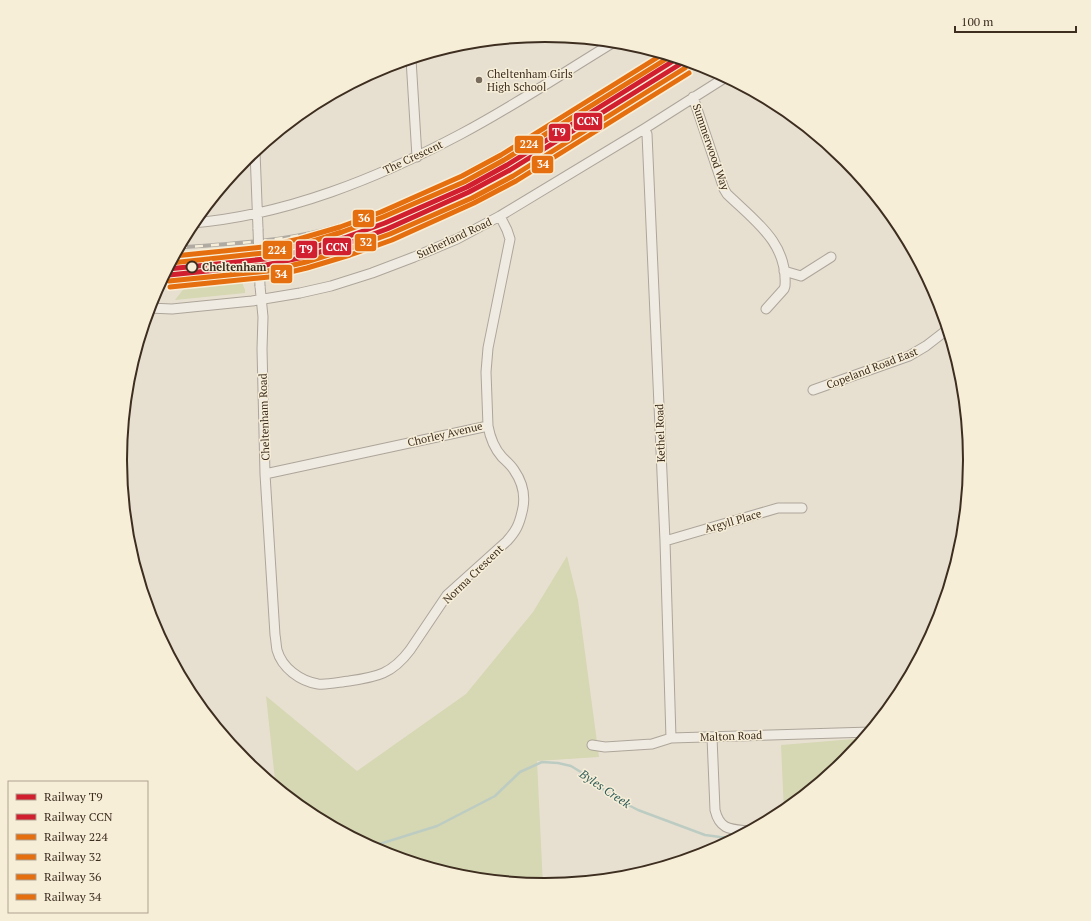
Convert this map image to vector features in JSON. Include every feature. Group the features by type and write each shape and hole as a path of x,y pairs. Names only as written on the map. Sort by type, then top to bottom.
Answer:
{"street":[{"name":"The Crescent","path":"202,222 218,221 258,213 310,199 377,174 417,157 462,134 606,47"},
{"path":"411,64 417,157"},
{"name":"Sutherland Road","path":"156,308 172,309 261,300 300,293 331,286 372,273 414,257 457,239 500,216 644,129 720,80"},
{"name":"Summerwood Way","path":"693,97 724,189 727,194 764,230 782,256 785,284 784,289 766,309"},
{"name":"Kethel Road","path":"644,129 647,134 672,738"},
{"name":"Cheltenham Road","path":"255,160 260,286 263,317 262,349 265,474 276,644 282,660 296,675"},
{"name":"Chorley Avenue","path":"265,474 488,426 486,372 488,348 510,239 500,216"},
{"path":"784,271 801,276 831,257"},
{"name":"Copeland Road East","path":"813,390 909,356 926,346 944,332"},
{"name":"Norma Crescent","path":"296,675 308,681 319,684 328,684 366,679 387,672 403,659 447,595 514,533 519,525 523,506 523,488 520,479 514,470 502,457 493,443 488,426"},
{"name":"Argyll Place","path":"665,541 778,508 802,508"},
{"name":"Malton Road","path":"592,745 605,747 652,744 672,738 863,732"},
{"path":"712,737 715,810 722,825 729,829 742,830"}],"green space":[{"path":"242,282 245,293 175,300 185,287"},
{"path":"567,556 578,600 599,757 537,761 543,879 518,878 464,871 411,857 360,836 336,823 291,793 275,779 266,696 357,771 466,694 533,612"},
{"path":"857,739 821,775 800,793 784,804 781,745"}],"waterway":[{"name":"Byles Creek","path":"379,844 437,826 495,796 520,772 542,762 571,766 589,777 611,796 638,810 705,835 728,837"}],"railway":[{"path":"186,247 241,243 297,236 338,226 382,211 465,173 545,127 656,57"}],"rail line":[{"name":"36","path":"181,255 263,247 299,239 340,227 381,212 462,176 501,155 658,57"},
{"name":"224","path":"177,262 264,253 300,245 383,217 464,182 504,160 665,60"},
{"name":"T9","path":"174,268 265,259 302,251 385,223 467,187 507,165 672,62"},
{"name":"CCN","path":"170,275 266,265 304,257 387,229 469,192 510,170 680,64"},
{"name":"32","path":"169,281 268,271 306,262 390,234 472,198 513,176 685,68"},
{"name":"34","path":"170,287 269,277 307,268 392,240 474,203 516,181 689,73"}],"place":[{"name":"Cheltenham Girls High School","path":"479,80"},
{"name":"Cheltenham","path":"192,267"}]}
